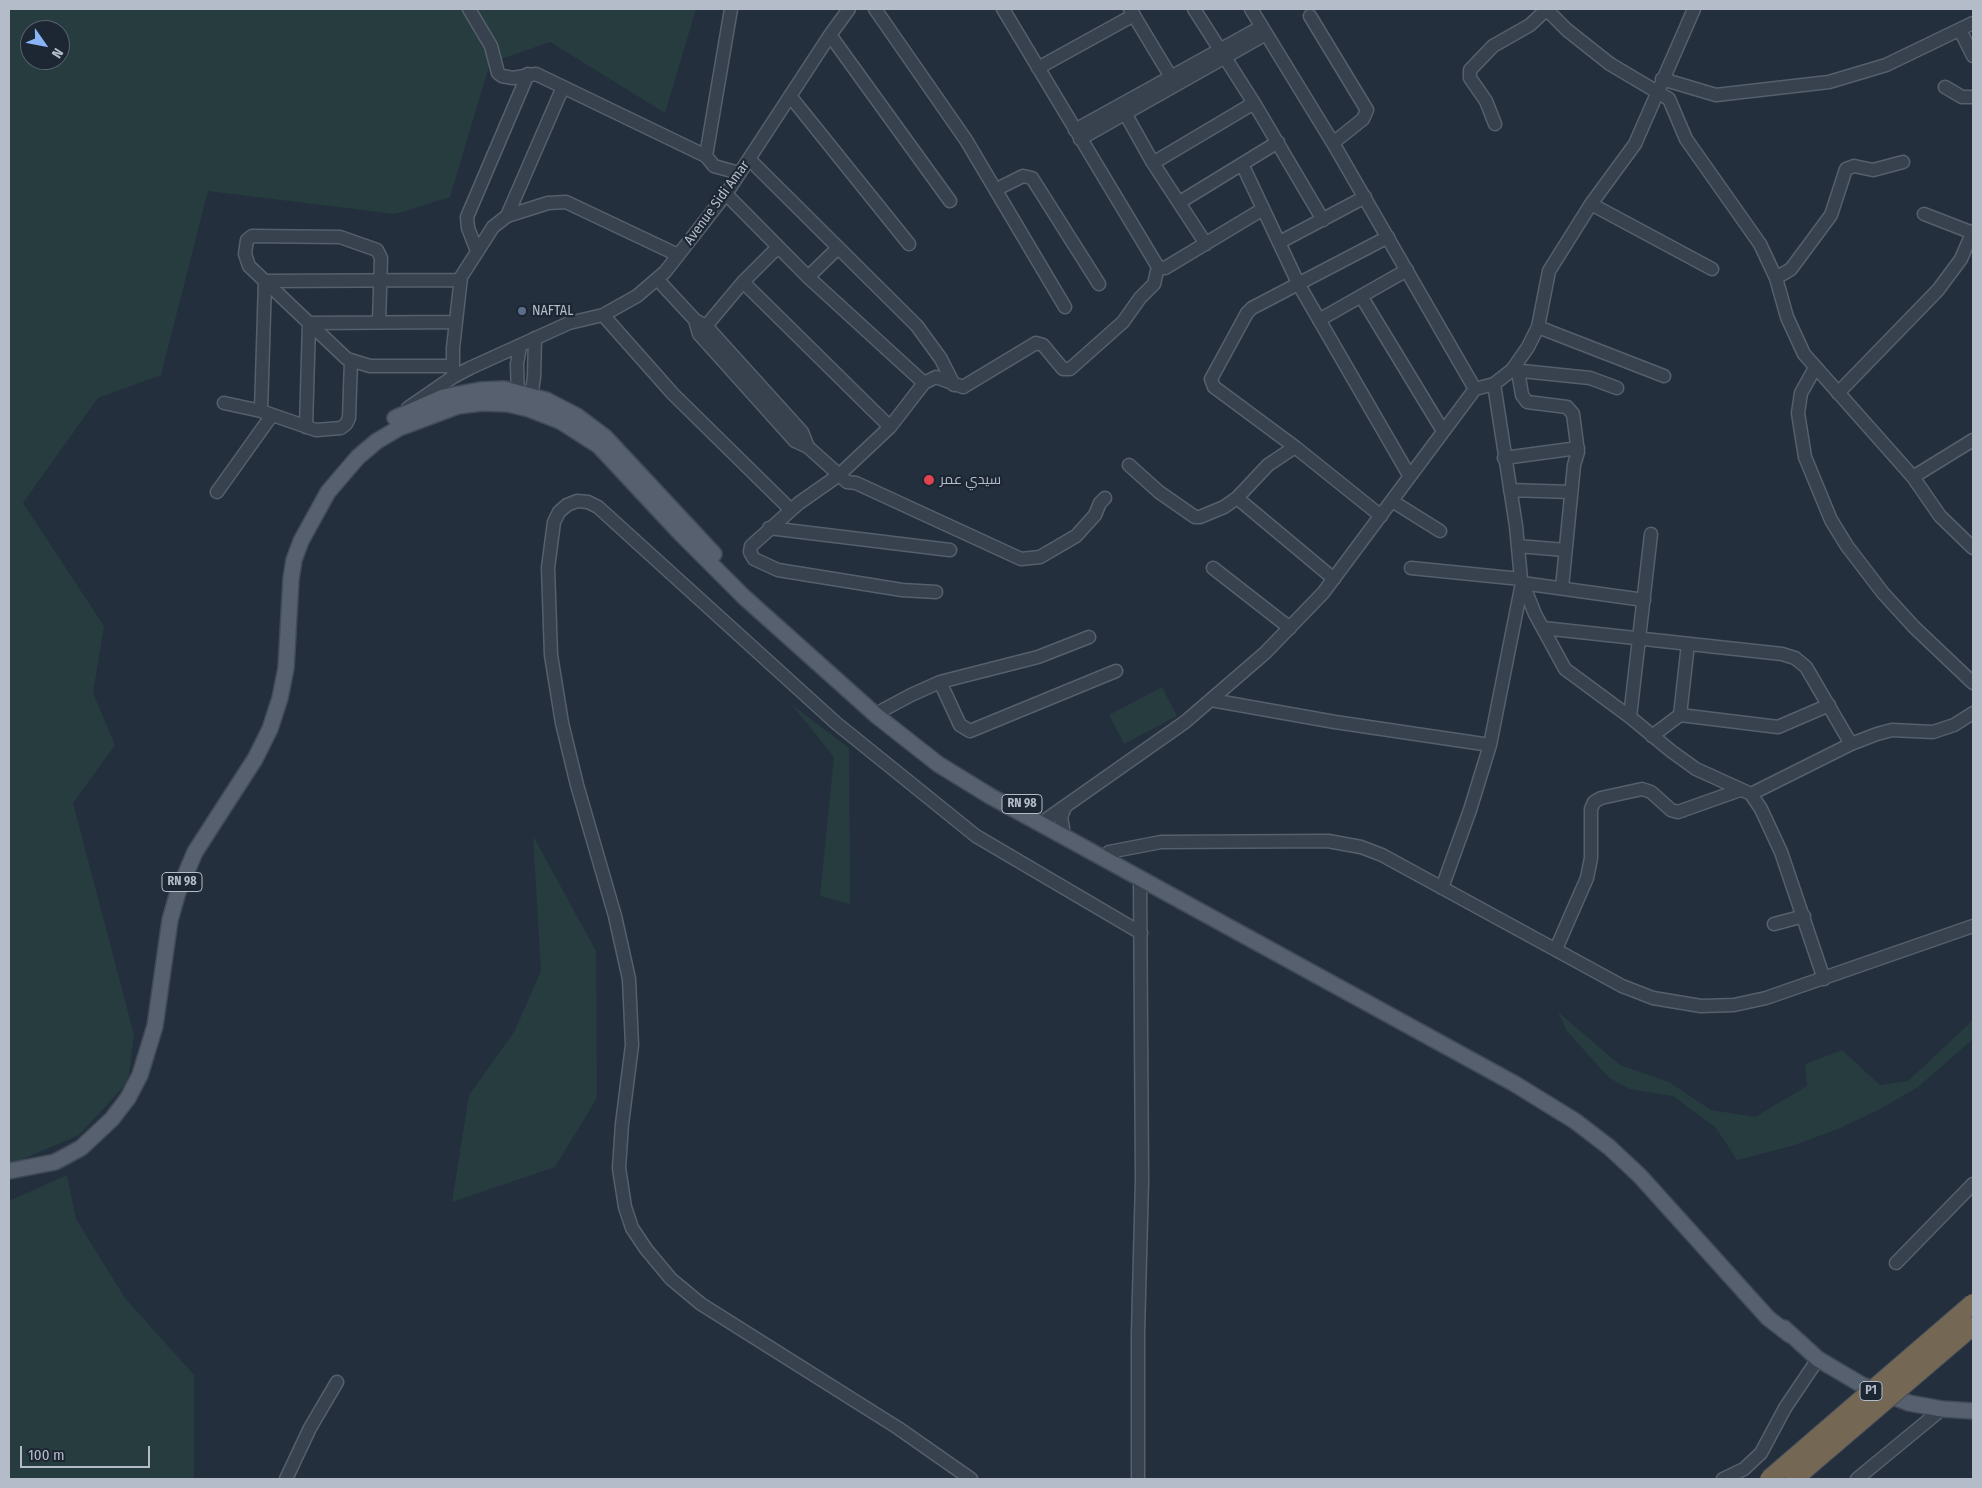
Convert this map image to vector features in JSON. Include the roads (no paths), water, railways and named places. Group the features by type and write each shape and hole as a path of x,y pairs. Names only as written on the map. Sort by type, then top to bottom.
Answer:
{"highway":[{"name":"P1","path":"1769,1479 1973,1303"},
{"name":"P1","path":"1794,1479 1973,1326"}],"main road":[{"name":"RN 98","path":"301,541 309,516 335,472 362,442 394,418 431,402 456,394 492,389 524,401 577,416 605,437 750,590 883,710 946,758 1047,820 1520,1076 1579,1114 1624,1150 1662,1187 1790,1335"},
{"name":"RN 98","path":"9,1171 55,1162 81,1148 112,1119 128,1098 140,1075 156,1026 170,920 183,879 202,840 255,759 276,714 286,668 291,579 296,551 341,475 367,449 388,434 422,417 458,406 524,401 599,446 681,534 744,597 917,749 972,786 1509,1080 1575,1122 1608,1147 1640,1176 1768,1318 1818,1359 1846,1378 1877,1392 1909,1403 1942,1409 1973,1410"}],"street":[{"path":"469,9 491,46 498,73 506,78 536,74 706,156 714,166 739,173"},
{"path":"706,156 731,9"},
{"name":"Avenue Sidi Amar","path":"453,371 520,346 569,324 603,315 637,296 657,279 726,194 849,9"},
{"path":"875,9 966,140 998,190 1065,307"},
{"path":"936,592 902,590 778,570 758,563 750,552 755,540 768,528 819,488 839,475 890,427 924,383 936,377 963,387 1036,343 1043,345 1063,369 1070,369 1123,322 1140,298 1154,284 1158,267 1003,9"},
{"path":"1194,9 1278,142 1323,220"},
{"path":"1251,9 1333,143 1407,270 1487,388 1510,490 1522,581 1564,670 1630,717 1652,736 1696,768 1746,792 1761,809 1781,852 1824,979"},
{"path":"1495,124 1486,101 1470,78 1470,70 1494,46 1530,25 1546,9 1588,48 1626,75 1671,102 1686,140 1751,229 1776,278 1787,317 1798,343 1815,368 1913,476 1940,516 1973,548"},
{"path":"1047,820 1185,722 1253,664 1290,628 1334,579 1443,431 1487,388 1515,371 1538,327 1549,271 1591,204 1635,144 1694,9"},
{"path":"1038,68 1132,12 1173,81"},
{"path":"1310,16 1367,110 1363,119 1333,143"},
{"path":"1662,79 1716,95 1829,82 1886,65 1973,23"},
{"path":"1078,135 1122,108 1264,30"},
{"path":"1960,30 1973,56"},
{"path":"830,35 950,201"},
{"path":"477,251 468,228 467,217 528,74"},
{"path":"507,216 563,87"},
{"path":"1945,87 1962,97 1973,97"},
{"path":"790,96 909,244"},
{"path":"1153,163 1254,103"},
{"path":"1122,108 1153,163 1206,244"},
{"path":"1180,202 1278,142"},
{"path":"749,159 917,326 940,359 954,385"},
{"path":"1776,278 1791,269 1831,215 1846,169 1854,166 1873,170 1903,162"},
{"path":"1242,164 1299,285 1409,475"},
{"path":"998,190 1023,176 1032,178 1099,284"},
{"path":"726,194 777,248 924,383"},
{"path":"1280,242 1365,197"},
{"path":"394,418 453,371 460,280 493,227 507,216 548,203 566,202 678,255"},
{"path":"1591,204 1712,269"},
{"path":"1158,267 1166,268 1263,209"},
{"path":"1838,393 1938,290 1961,259 1973,232 1924,214"},
{"path":"379,322 382,258 380,252 349,239 252,236 246,242 245,258 249,266 351,361 370,366 453,371"},
{"path":"1381,516 1214,387 1211,379 1247,312 1258,304 1299,285 1388,237"},
{"path":"703,330 743,282 777,248"},
{"path":"808,277 838,248"},
{"path":"1319,320 1407,270"},
{"path":"657,279 703,330 795,441 808,447 847,482 856,483 1021,559 1040,557 1076,536 1095,515 1100,503 1105,498"},
{"path":"265,281 460,280"},
{"path":"218,492 267,413 265,281"},
{"path":"743,282 890,427"},
{"path":"1361,296 1443,431"},
{"path":"603,315 673,394 791,510"},
{"path":"309,323 456,322"},
{"path":"306,427 309,323"},
{"path":"1538,327 1664,376"},
{"path":"524,401 535,338"},
{"path":"520,346 524,401"},
{"path":"224,403 267,413 306,427 330,430 341,428 349,418 351,361"},
{"path":"1815,368 1801,393 1798,413 1805,457 1831,520 1847,546 1883,593 1914,627 1973,682"},
{"path":"1515,371 1590,378 1617,388"},
{"path":"1515,371 1522,395 1527,402 1570,408 1573,414 1578,448 1571,492 1562,588"},
{"path":"1913,476 1973,440"},
{"path":"1128,465 1148,484 1195,517 1224,507 1237,498 1268,465 1294,447"},
{"path":"1504,458 1578,448"},
{"path":"1510,490 1571,492"},
{"path":"1237,498 1334,579"},
{"path":"970,1479 898,1428 701,1304 671,1279 646,1250 632,1228 625,1207 619,1168 622,1124 632,1045 628,979 615,916 577,785 562,724 551,656 548,568 554,522 559,512 567,505 577,501 588,502 598,508 836,723 976,836 1142,933"},
{"path":"1392,501 1440,531"},
{"path":"768,528 950,550"},
{"path":"1630,717 1651,534"},
{"path":"1518,546 1565,550"},
{"path":"1213,568 1290,628"},
{"path":"1411,568 1522,581 1644,600"},
{"path":"1442,888 1470,810 1490,745 1522,581"},
{"path":"1543,628 1782,654 1794,658 1806,667 1851,744"},
{"path":"883,710 940,682 1038,657 1089,638"},
{"path":"1680,715 1688,644"},
{"path":"940,682 960,725 970,731 1116,672"},
{"path":"1211,700 1335,722 1490,745"},
{"path":"1652,736 1680,715 1778,727 1829,705"},
{"path":"1556,950 1587,878 1591,858 1591,809 1594,802 1601,798 1642,789 1651,792 1671,810 1678,812 1746,792 1851,744 1892,730 1938,731 1954,725 1973,713"},
{"path":"1063,828 1061,817 1064,807"},
{"path":"1109,852 1161,842 1339,842 1372,850 1637,992 1685,1005 1717,1006 1750,1002 1824,979 1973,926"},
{"path":"1138,1479 1142,933 1140,879"},
{"path":"1774,924 1804,916"},
{"path":"1896,1263 1973,1184"},
{"path":"1723,1479 1744,1469 1761,1453 1785,1408 1818,1359"},
{"path":"286,1479 310,1428 337,1382"},
{"path":"1857,1479 1942,1409"}],"place":[{"name":"NAFTAL","path":"522,311"},
{"name":"سيدي عمر","path":"929,480"}]}
